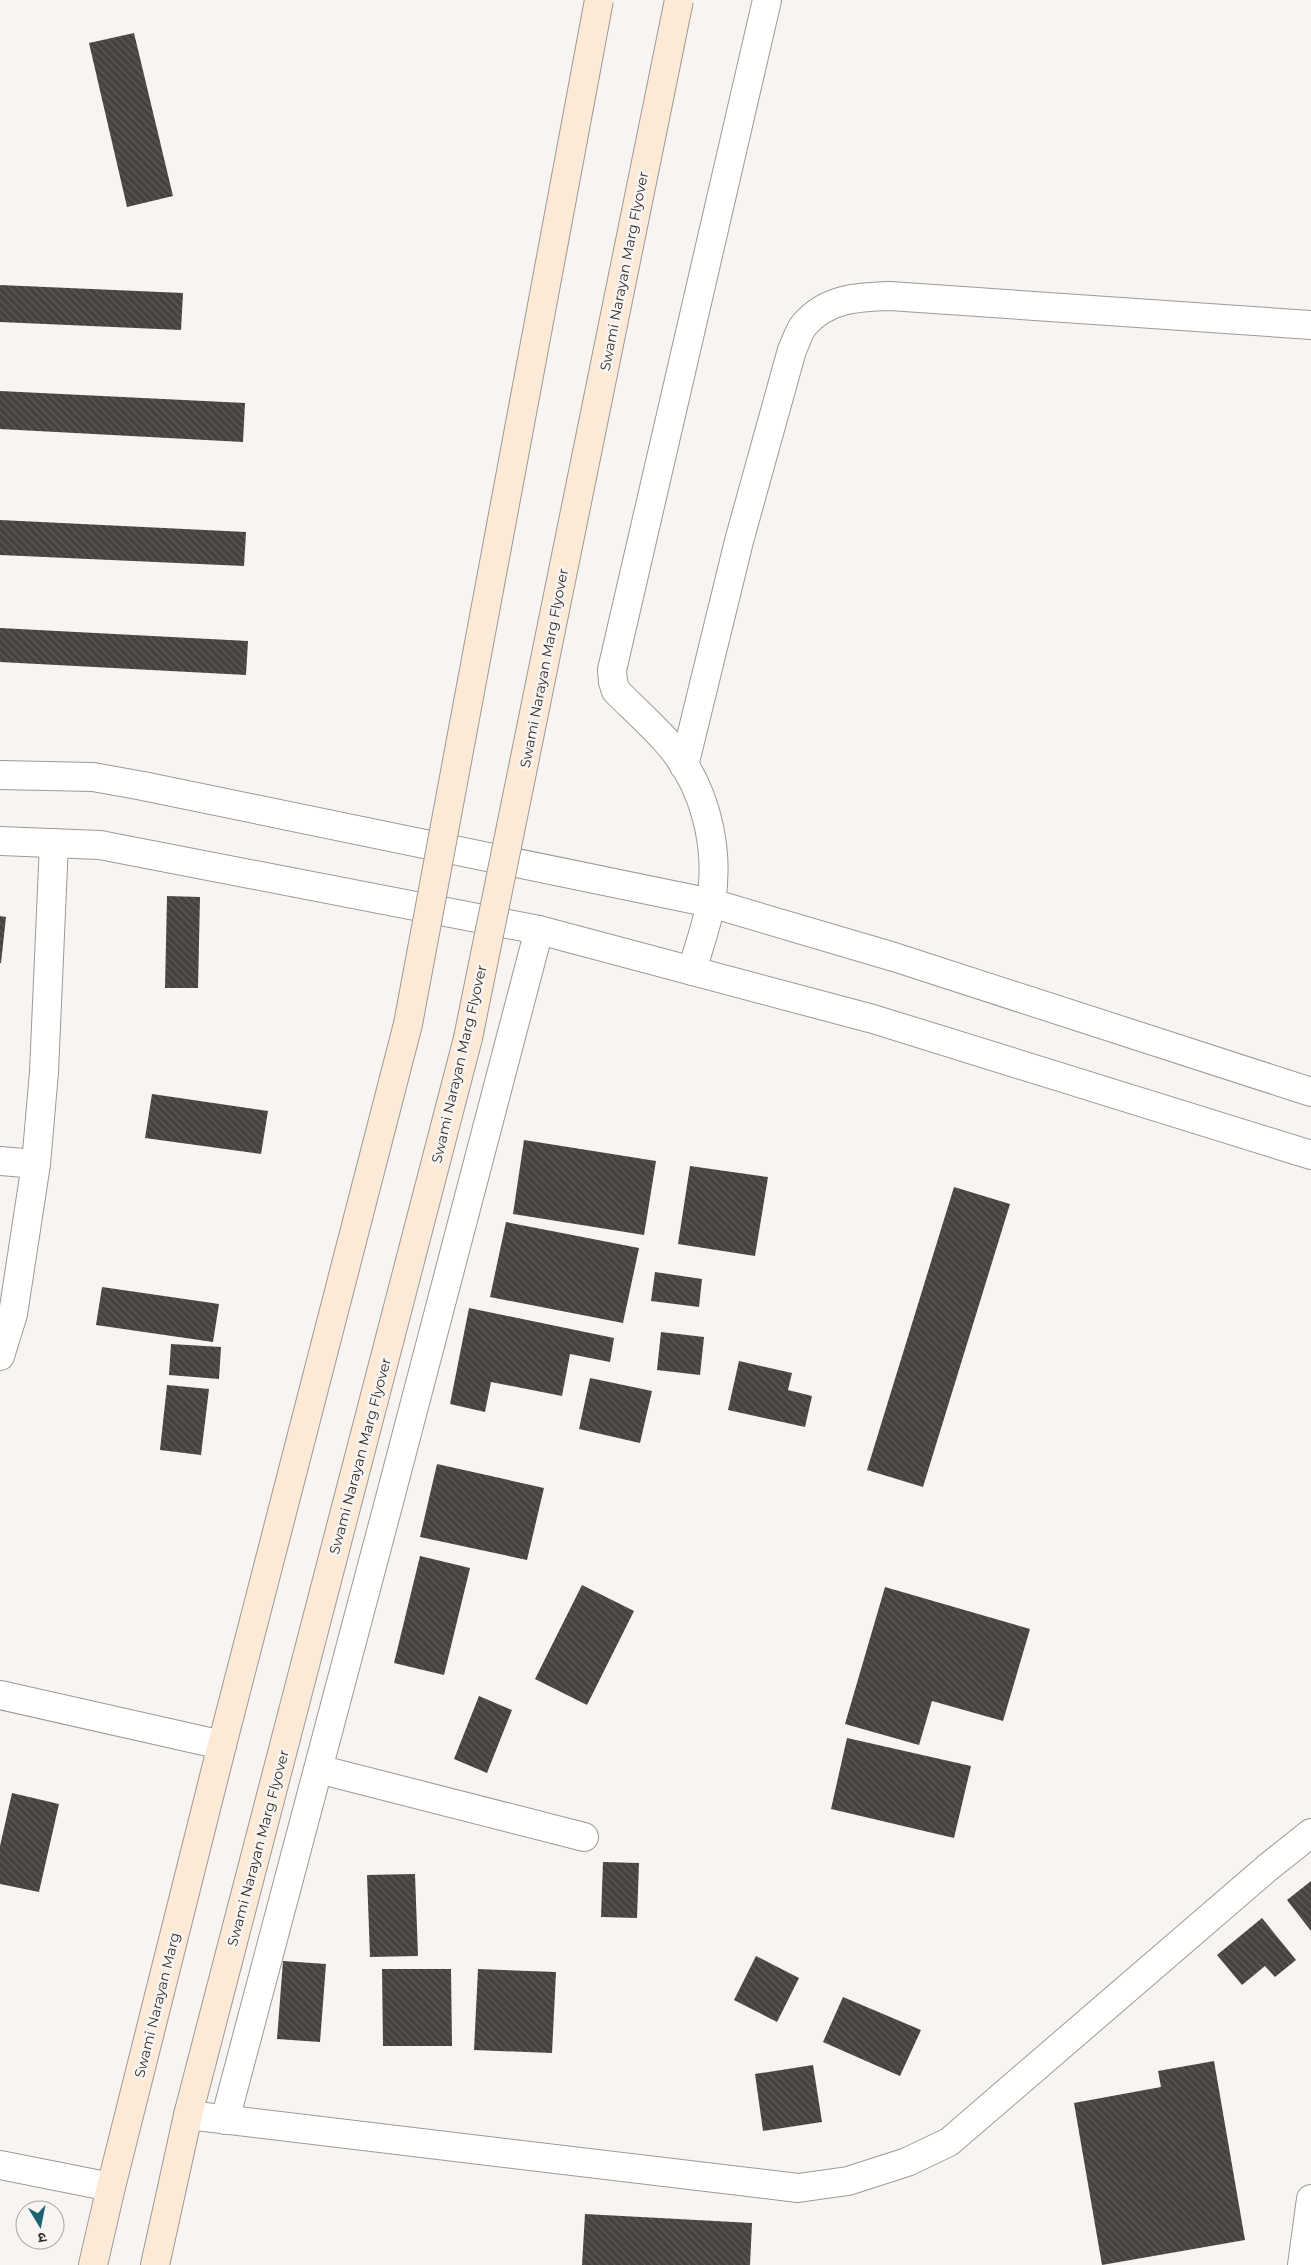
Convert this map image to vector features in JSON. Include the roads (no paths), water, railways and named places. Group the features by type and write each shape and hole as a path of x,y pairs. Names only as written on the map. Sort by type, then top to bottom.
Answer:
{"main road":[{"path":"222,1745 408,1024 599,0"},
{"name":"Swami Narayan Marg Flyover","path":"188,2115 468,1038 679,0"},
{"name":"Swami Narayan Marg","path":"93,2265 222,1745"},
{"path":"155,2265 188,2115"}],"street":[{"path":"692,972 711,903 714,880 714,855 710,826 696,787 684,766 668,743 616,691 612,670 767,0"},
{"path":"684,766 739,542 792,350 803,326 824,307 853,297 890,296 1311,325"},
{"path":"0,775 93,778 143,786 711,903 894,957 1311,1092"},
{"path":"0,841 100,845 539,930 873,1019 1311,1155"},
{"path":"0,1356 13,1314 36,1164 44,1072 54,843"},
{"path":"225,2120 539,930"},
{"path":"0,1162 36,1164"},
{"path":"0,1695 222,1745"},
{"path":"318,1770 584,1836"},
{"path":"188,2115 798,2188 848,2181 907,2162 949,2142 1267,1868 1311,1833"},
{"path":"0,2165 111,2188"},
{"path":"1302,2265 1311,2199"}]}
